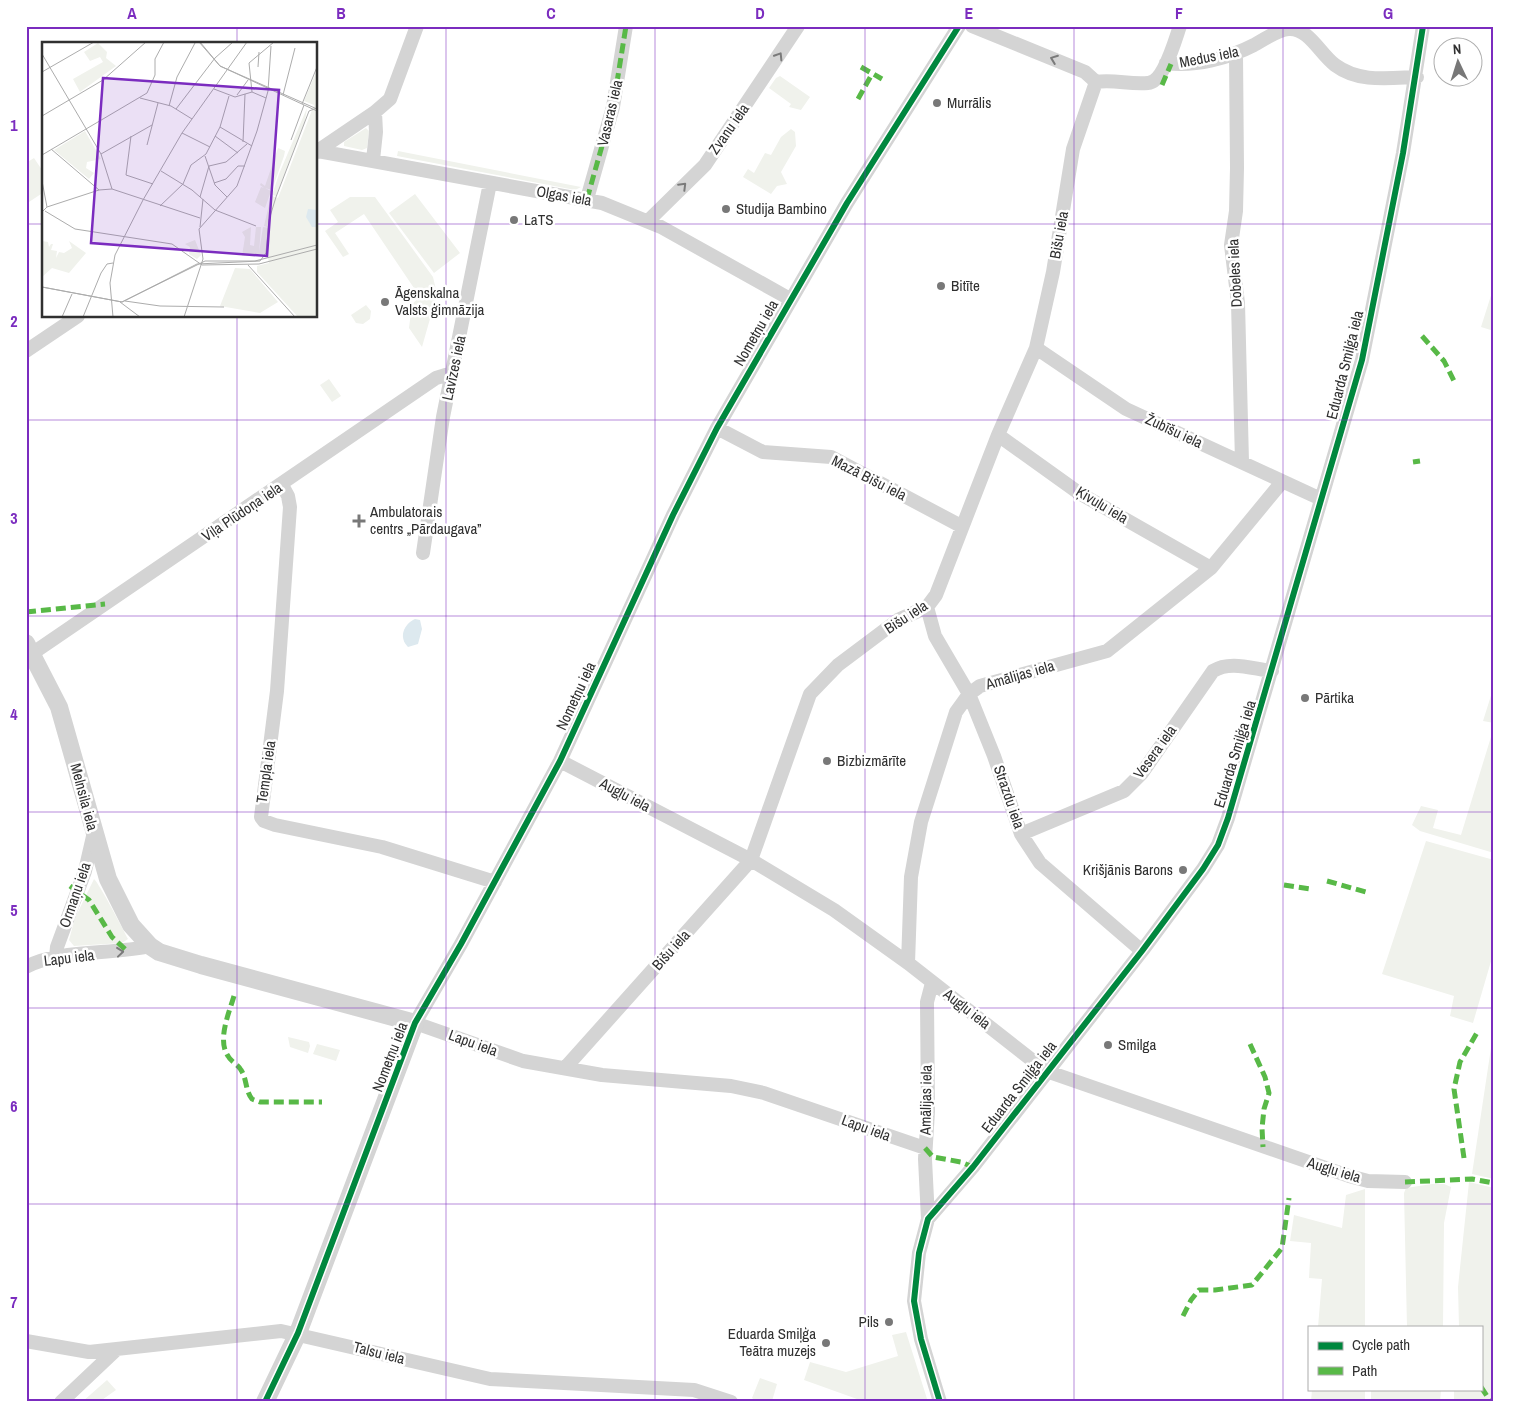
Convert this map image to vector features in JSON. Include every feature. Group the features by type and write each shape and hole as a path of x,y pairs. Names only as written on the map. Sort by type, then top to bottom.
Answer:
{"street":[{"path":"318,150 375,112 390,99 418,26"},
{"name":"Vasaras iela","path":"587,199 613,107 626,26"},
{"name":"Zvanu iela","path":"648,221 705,165 798,26"},
{"name":"Nometņu iela","path":"264,1402 298,1333 415,1023 495,882 560,760 673,515 717,428 847,203 959,26"},
{"path":"972,26 1085,72 1096,82"},
{"path":"1166,63 1180,26"},
{"name":"Eduarda Smiļģa iela","path":"940,1402 921,1339 914,1301 919,1254 928,1219 973,1167 1046,1071 1142,951 1203,869 1218,845 1228,818 1362,360 1416,77 1423,26"},
{"name":"Medus iela","path":"1096,82 1110,79 1150,83 1159,77 1166,63 1180,66 1236,54 1287,27 1303,32 1336,66 1354,74 1381,79 1416,77"},
{"name":"Dobeles iela","path":"1236,54 1236,211 1231,245 1238,303 1242,462"},
{"name":"Bišu iela","path":"565,1068 751,860 810,694 838,665 898,620 927,607 936,595 998,435 1036,348 1053,272 1073,149 1096,82"},
{"path":"373,160 376,132 375,112"},
{"name":"Olgas iela","path":"318,151 602,202 648,221 790,299"},
{"name":"Lavīzes iela","path":"423,553 452,373 490,183"},
{"path":"26,351 75,318"},
{"name":"Žubīšu iela","path":"1036,348 1126,409 1321,499"},
{"name":"Viļa Plūdoņa iela","path":"30,648 282,485 436,378 452,373"},
{"name":"Mazā Bišu iela","path":"717,428 763,452 831,457 962,526"},
{"name":"Ķivuļu iela","path":"998,435 1079,493 1211,568"},
{"name":"Amālijas iela","path":"908,963 911,877 921,822 956,712 969,694 980,686 1107,651 1211,568 1282,482"},
{"name":"Tempļa iela","path":"282,485 288,496 290,507 277,691 261,817 264,822 275,826 382,847 495,882"},
{"name":"Strazdu iela","path":"927,607 936,636 969,694 994,756 1021,834 1040,863 1142,951"},
{"name":"Melnsila iela","path":"30,648 59,707 108,879 137,932 150,946"},
{"name":"Vesera iela","path":"1021,834 1124,791 1142,772 1213,672 1219,668 1232,665 1272,671"},
{"name":"Augļu iela","path":"560,760 751,860 834,910 908,963 1046,1071 1349,1176 1368,1181 1405,1182"},
{"name":"Ormaņu iela","path":"56,957 63,929 85,871 94,832"},
{"name":"Lapu iela","path":"28,962 56,957 127,952 150,946 159,952 201,965 415,1023 523,1061 647,1081 731,1086 764,1093 925,1148"},
{"name":"Amālijas iela","path":"928,1219 925,1188 925,1148 928,1111 927,1002 932,982"},
{"name":"Talsu iela","path":"26,1341 89,1352 281,1331 298,1333 482,1378 517,1382 694,1390 731,1402"},
{"path":"61,1402 116,1350"}],"shaded area":[{"path":"780,76 810,97 801,110 789,107 791,104 769,88 776,78"},
{"path":"366,128 369,131 367,148 362,150 344,146 344,142"},
{"path":"791,129 795,132 796,146 781,172 787,184 777,186 771,194 743,177 748,169 754,173 765,153 771,155 781,137"},
{"path":"398,151 581,187 575,190 397,156"},
{"path":"34,158 42,170 42,193 26,204 26,163"},
{"path":"415,194 460,253 434,273 389,213"},
{"path":"350,197 375,197 433,277 437,294 422,347 409,328 412,304 420,297 364,214 335,233 349,254 343,257 325,231 338,222 330,210"},
{"path":"1494,286 1494,331 1481,327"},
{"path":"366,305 371,311 370,319 363,324 356,323 351,315"},
{"path":"329,379 341,396 332,402 320,385"},
{"path":"415,619 420,620 422,629 418,644 408,647 403,639 405,627"},
{"path":"1494,686 1494,723 1483,721"},
{"path":"1494,727 1494,853 1420,831 1412,825 1421,806 1438,810 1433,828 1461,835"},
{"path":"1426,841 1494,860 1494,951 1473,1023 1450,1016 1454,996 1382,974"},
{"path":"94,879 106,897 128,939 122,943 74,946 69,940 75,918"},
{"path":"1494,1028 1494,1179 1472,1174"},
{"path":"288,1037 309,1042 308,1053 290,1047"},
{"path":"317,1044 340,1050 336,1061 313,1054"},
{"path":"1469,1182 1494,1188 1494,1402 1454,1402 1454,1390 1482,1390 1482,1326 1459,1326 1458,1287"},
{"path":"1432,1184 1444,1184 1451,1187 1444,1223 1443,1326 1407,1326 1404,1193 1406,1188"},
{"path":"1365,1189 1365,1326 1318,1326 1322,1279 1309,1278 1311,1243 1290,1241 1294,1215 1342,1228 1346,1195"},
{"path":"906,1332 928,1402 857,1402 857,1399 804,1380 810,1362 846,1372 898,1356 892,1335"},
{"path":"760,1378 777,1384 772,1401 774,1402 757,1402 752,1398"},
{"path":"107,1380 116,1390 99,1402 82,1402"},
{"path":"1312,1390 1365,1390 1365,1402 1311,1402"},
{"path":"1371,1390 1441,1390 1440,1402 1371,1402"}],"marked path":[{"path":"587,199 613,107 626,26"},
{"path":"1162,85 1171,64"},
{"path":"861,67 882,79"},
{"path":"858,99 872,74"},
{"path":"1422,336 1444,361 1455,383"},
{"path":"1413,462 1420,461"},
{"path":"26,612 105,604"},
{"path":"1327,881 1366,892"},
{"path":"1284,885 1311,889"},
{"path":"70,886 89,900 112,937 127,951"},
{"path":"234,996 225,1026 225,1050 243,1073 252,1099 260,1102 322,1102"},
{"path":"1464,1158 1454,1089 1460,1062 1478,1031"},
{"path":"1250,1044 1265,1077 1269,1093 1264,1109 1263,1147"},
{"path":"925,1148 933,1157 961,1162 973,1167"},
{"path":"1405,1182 1472,1179 1494,1183"},
{"path":"1183,1316 1191,1300 1199,1290 1215,1290 1252,1285 1282,1248 1289,1198"},
{"path":"1482,1388 1491,1402"}],"cycle path":[{"path":"265,1402 298,1333 415,1023 461,944 560,761 673,515 717,428 847,203 959,26"},
{"path":"940,1402 921,1339 914,1301 919,1253 928,1219 973,1167 1142,951 1203,869 1218,845 1228,818 1362,360 1403,153 1423,26"}],"place":[{"name":"Murrālis","path":"937,103"},
{"name":"Studija Bambino","path":"726,209"},
{"name":"LaTS","path":"514,220"},
{"name":"Bitīte","path":"941,286"},
{"name":"Āgenskalna Valsts ģimnāzija","path":"385,302"},
{"name":"Ambulatorais centrs „Pārdaugava”","path":"359,521"},
{"name":"Pārtika","path":"1305,698"},
{"name":"Bizbizmārīte","path":"827,761"},
{"name":"Krišjānis Barons","path":"1183,870"},
{"name":"Smilga","path":"1108,1045"},
{"name":"Pils","path":"889,1322"},
{"name":"Eduarda Smiļģa Teātra muzejs","path":"826,1343"}]}
